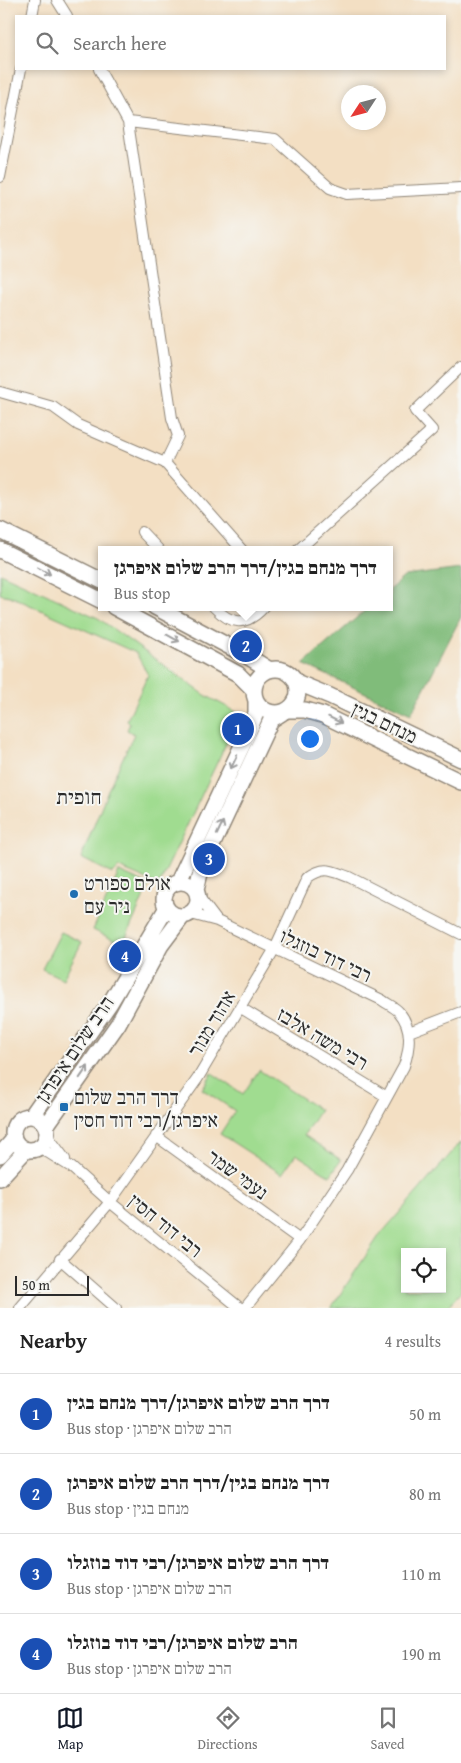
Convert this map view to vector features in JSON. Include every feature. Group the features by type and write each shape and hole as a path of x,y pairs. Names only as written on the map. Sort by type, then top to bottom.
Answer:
{"main road":[{"path":"0,530 98,579"},
{"path":"0,550 98,599"},
{"path":"121,611 238,674 264,710 276,714 285,711"},
{"path":"163,611 247,656 268,670"},
{"path":"178,882 256,713 255,695 260,676 273,668 285,669 290,672 296,682 296,699 285,711 271,720 267,728 201,869 197,907 186,916 173,915 166,909 165,891 172,884 178,882 188,883 197,893"},
{"name":"מנחם בגין","path":"296,682 330,696 461,758"},
{"name":"מנחם בגין","path":"285,711 305,710 323,715 461,782"},
{"name":"הרב שלום איפרגן","path":"32,1115 110,1003 166,909"},
{"name":"הרב שלום איפרגן","path":"0,1178 40,1140 118,1024 161,945 186,916"},
{"path":"32,1115 40,1118 40,1140 19,1146 14,1139 13,1131 17,1122 22,1118 32,1115"},
{"path":"0,1155 14,1139"}],"street":[{"path":"32,15 35,0"},
{"path":"57,0 66,15"},
{"path":"0,178 22,70"},
{"path":"100,70 128,122 172,418 178,436 166,463"},
{"path":"128,122 275,139 330,188 347,194 461,188"},
{"path":"302,546 432,430 415,411 461,367"},
{"path":"0,392 53,407 78,425 166,463 239,546"},
{"path":"142,532 155,546"},
{"path":"218,611 223,617 233,622 247,620 261,611"},
{"name":"אהוד מנור","path":"20,1308 110,1202 198,1078 274,950 307,878 317,871 327,870 348,877 461,934"},
{"name":"רבי דוד בוזגלו","path":"197,893 217,921"},
{"name":"רבי דוד בוזגלו","path":"186,916 217,921 274,950 382,1000 399,1012 409,1032"},
{"name":"רבי משה אלבז","path":"240,1008 387,1097"},
{"path":"245,1308 300,1240 347,1170 404,1066 409,1050 409,1032 461,1012"},
{"name":"נעמי שמר","path":"156,1136 300,1240"},
{"name":"רבי דוד חסין","path":"40,1140 110,1202 240,1308"},
{"name":"רבי דוד חסין","path":"40,1140 71,1167"},
{"path":"60,1259 116,1308"}],"green space":[{"path":"461,569 461,617 411,714 303,664 364,611 393,611 393,586 405,576"},
{"path":"0,573 98,618 205,695 240,714 159,885 119,868 113,874 81,858 108,790 134,734 127,730 130,723 127,720 148,675 136,653 10,596 0,594"},
{"path":"119,872 149,885 123,944 93,930"},
{"path":"61,932 82,942 63,979 42,969"},
{"path":"259,1070 320,1110 304,1135 341,1160 330,1176 296,1154 282,1174 220,1134 235,1111 202,1089 212,1073 243,1094"},
{"path":"461,1142 461,1292 446,1308 331,1308 379,1236"}],"place":[{"name":"דרך מנחם בגין/דרך הרב שלום איפרגן","path":"246,646"},
{"name":"דרך הרב שלום איפרגן/דרך מנחם בגין","path":"238,729"},
{"name":"דרך הרב שלום איפרגן/רבי דוד בוזגלו","path":"209,859"},
{"name":"אולם ספורט ניר עם","path":"74,894"},
{"name":"הרב שלום איפרגן/רבי דוד בוזגלו","path":"125,956"},
{"name":"דרך הרב שלום איפרגן/רבי דוד חסין","path":"64,1107"}],"district":[{"name":"חופית","path":"79,796"}]}
